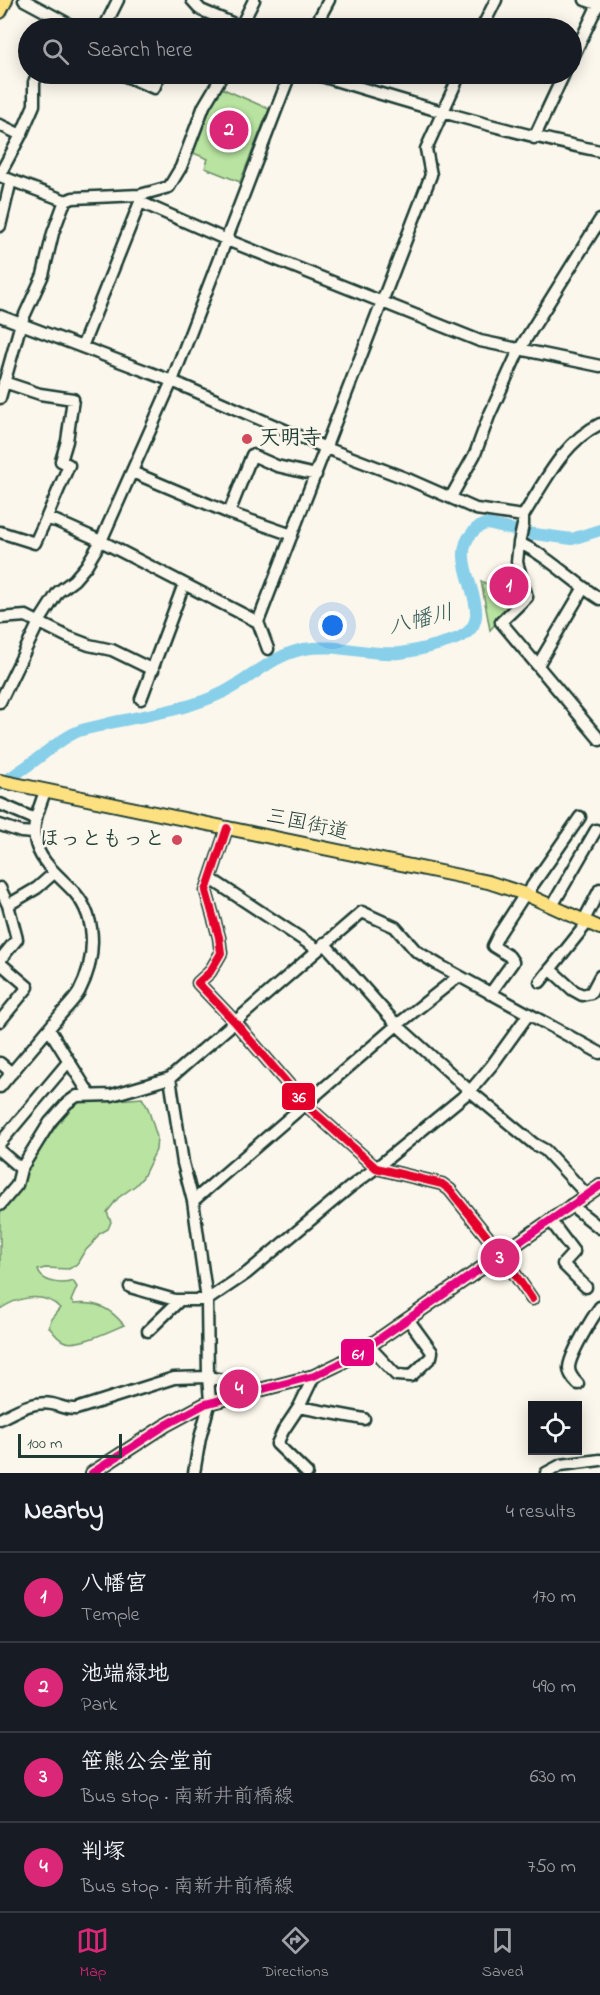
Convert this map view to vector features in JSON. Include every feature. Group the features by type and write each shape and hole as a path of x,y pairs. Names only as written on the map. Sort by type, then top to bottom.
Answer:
{"main road":[{"path":"0,12 6,0"},
{"name":"三国街道","path":"0,781 488,882 526,895 600,928"},
{"path":"92,1473 166,1425 210,1401 314,1376 339,1364 369,1346 600,1186"}],"street":[{"path":"109,18 118,0"},
{"path":"192,0 201,10 219,18"},
{"path":"246,18 254,0"},
{"path":"319,18 329,0"},
{"path":"487,18 495,0"},
{"path":"582,38 599,3 585,0"},
{"path":"30,2 50,18"},
{"path":"34,84 34,105 0,175 66,201 73,198 140,198 169,186 176,178 204,106 217,84"},
{"path":"0,702 39,622 58,592 80,573 101,541 172,381 286,84"},
{"path":"347,84 440,113 534,138 600,151"},
{"path":"268,650 258,622 431,175 426,149 440,113 455,84"},
{"path":"534,138 559,84"},
{"path":"0,125 21,135"},
{"path":"0,226 11,180"},
{"path":"140,198 227,240 480,341 600,366"},
{"path":"82,347 140,198"},
{"path":"0,399 21,323 43,275 53,233 66,201"},
{"path":"451,497 475,454 489,416 519,350 600,219"},
{"path":"0,316 172,381 326,448 476,509 523,521"},
{"path":"0,532 35,543 69,465 61,461 68,441 73,399 40,394 4,382"},
{"path":"600,424 585,431 565,451 523,521 517,562 527,597 501,622 600,741"},
{"path":"229,513 252,455 277,466 316,475"},
{"path":"132,472 229,513 292,535"},
{"path":"46,519 56,521 101,541 258,622"},
{"path":"519,540 583,589 600,599"},
{"path":"141,699 184,584"},
{"path":"538,665 583,589"},
{"path":"0,618 26,616 68,637 112,650 153,670"},
{"path":"0,1087 78,993 90,960 92,944 90,918 84,904 41,858 35,841 35,819 45,791"},
{"path":"1,808 35,819"},
{"path":"490,993 513,962 509,956 493,946 499,934 580,817"},
{"path":"0,825 21,832 34,833"},
{"path":"227,828 206,891 219,937 221,953 210,972 198,983 306,1105 376,1168 442,1184 450,1190 501,1254 532,1299"},
{"path":"552,906 596,830"},
{"path":"8,905 37,888 54,873"},
{"path":"211,879 320,946 397,1025 470,1090 534,1144 545,1150 587,1195"},
{"path":"0,888 8,905 17,939 0,961 28,987 0,1021"},
{"path":"540,982 586,921 600,889"},
{"path":"0,1205 17,1185 21,1168 50,1122 67,1103 77,1096 112,1095 170,1078 362,912 395,927 416,951 600,1053"},
{"path":"550,969 582,995 591,993 600,976"},
{"path":"193,1201 397,1025 459,976"},
{"path":"130,1287 180,1300 207,1300 247,1273 470,1090 492,1065 528,1015"},
{"path":"49,1029 90,1095"},
{"path":"0,1143 69,1061"},
{"path":"0,1063 12,1073"},
{"path":"170,1078 183,1163 193,1201 207,1300 210,1401 194,1473"},
{"path":"0,1151 21,1168"},
{"path":"571,1205 600,1228"},
{"path":"550,1220 574,1252 563,1264 586,1287"},
{"path":"148,1331 180,1300"},
{"path":"578,1384 569,1366 574,1351 600,1307"},
{"path":"369,1346 396,1375 411,1376 432,1357 432,1352 408,1319"},
{"path":"308,1473 277,1443 299,1407 314,1376"},
{"path":"0,1419 29,1405 47,1403 66,1409 76,1409 174,1378 208,1377 243,1384 255,1391"},
{"path":"299,1407 364,1419"},
{"path":"546,1473 561,1465 600,1460"}],"green space":[{"path":"219,87 269,109 240,182 205,168 208,159 191,152 206,109"},
{"path":"481,581 517,600 490,630"},
{"path":"142,1098 148,1108 157,1137 156,1150 143,1177 118,1198 107,1212 111,1222 108,1229 99,1234 77,1264 69,1269 38,1270 44,1278 53,1282 73,1281 77,1287 71,1301 74,1304 102,1307 124,1325 84,1341 69,1343 57,1337 49,1327 51,1319 60,1308 46,1299 23,1299 0,1309 0,1210 18,1180 72,1104 78,1101"}],"waterway":[{"name":"八幡川","path":"0,785 72,734 106,724 181,708 210,698 224,692 282,656 293,652 328,648 400,653 453,640 469,631 475,620 476,606 464,561 465,546 472,533 480,526 487,524 527,533 572,539 600,530"}],"transit line":[{"name":"36","path":"227,828 206,891 219,937 221,953 210,972 198,983 306,1105 376,1168 442,1184 450,1190 501,1254 532,1299"},
{"name":"61","path":"92,1473 166,1425 205,1404 314,1376 339,1364 369,1346 600,1186"}],"place":[{"name":"池端緑地","path":"229,130"},
{"name":"天明寺","path":"247,439"},
{"name":"八幡宮","path":"509,586"},
{"name":"ほっともっと","path":"177,840"},
{"name":"笹熊公会堂前","path":"500,1258"},
{"name":"判塚","path":"239,1389"}]}
